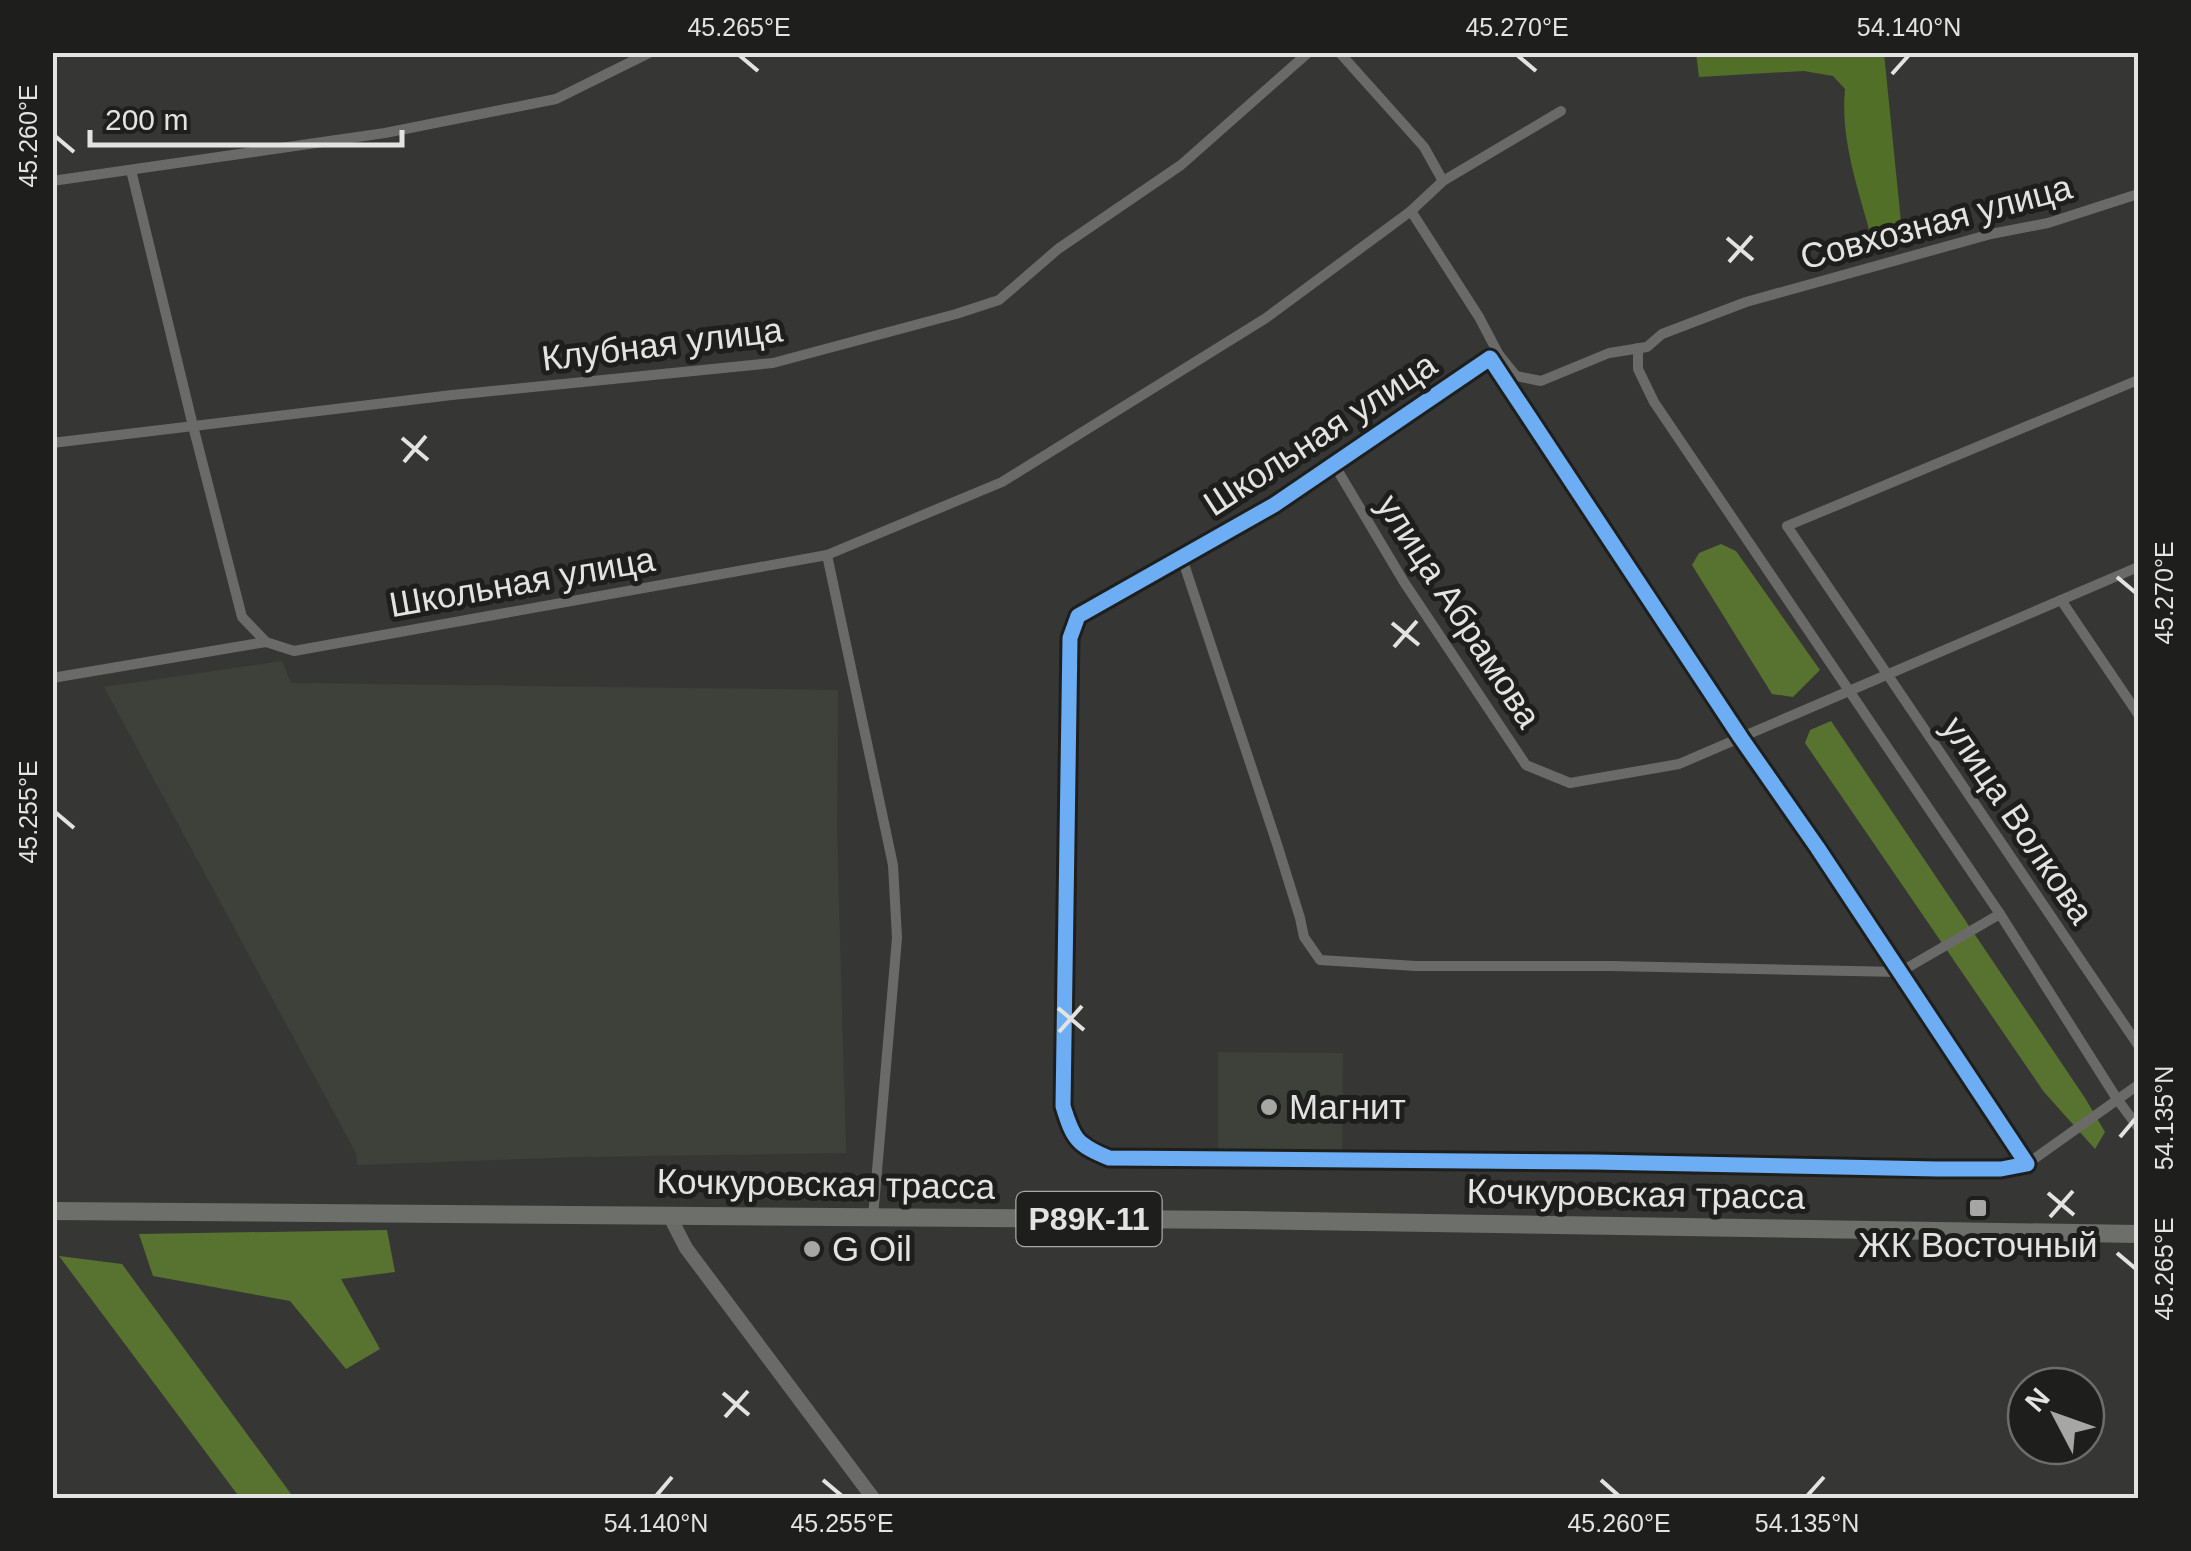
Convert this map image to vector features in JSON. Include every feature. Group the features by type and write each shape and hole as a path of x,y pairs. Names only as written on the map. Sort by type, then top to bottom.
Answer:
{"main road":[{"name":"Кочкуровская трасса","path":"52,1211 873,1216 2134,1233"}],"street":[{"path":"52,181 385,133 556,99 651,52"},
{"name":"Клубная улица","path":"52,443 773,363 956,314 999,300 1058,250 1181,165 1309,52"},
{"path":"1339,52 1424,147 1442,181"},
{"name":"Школьная улица","path":"52,678 266,642 294,652 827,555 1002,482 1050,454 1266,318 1411,211 1442,181 1561,111"},
{"path":"131,170 242,617 266,642"},
{"name":"Совхозная улица","path":"1494,356 1516,376 1540,380 1609,353 1647,346 1662,334 1746,302 1991,234 2048,223 2138,194"},
{"path":"1411,211 1479,317 1494,356 1741,738 1818,847 2027,1164"},
{"path":"1638,348 1638,368 1654,402 2000,914 2138,1128"},
{"name":"Школьная улица","path":"1494,356 1274,506 1182,558 1304,937 1320,960 1416,966 1900,972"},
{"path":"1887,675 1787,526 2138,380"},
{"name":"улица Абрамова","path":"1335,466 1404,582 1526,765 1570,783 1680,764 2138,567"},
{"path":"827,555 893,866 897,938 873,1216"},
{"path":"1182,558 1078,616 1070,638 1062,1106 1071,1134 1091,1151 1109,1158 2001,1170 2027,1164 2138,1085"},
{"path":"2061,600 2138,714"},
{"name":"улица Волкова","path":"1887,675 2138,1044"},
{"path":"1900,972 2000,914"},
{"path":"669,1215 686,1248 873,1498"}],"shaded area":[{"path":"1696,53 1884,53 1902,232 1871,236 1848,145 1845,89 1833,76 1804,71 1699,77"},
{"path":"1721,544 1736,551 1820,670 1793,697 1772,694 1692,565 1699,553"},
{"path":"282,661 291,683 838,690 837,831 846,1153 357,1165 356,1153 104,687"},
{"path":"1831,721 2085,1098 2105,1132 2095,1149 2044,1092 1805,743 1810,730"},
{"path":"1218,1052 1343,1053 1342,1150 1218,1149"},
{"path":"387,1230 395,1272 341,1279 380,1349 346,1369 290,1301 153,1276 139,1234"},
{"path":"59,1256 122,1264 294,1498 240,1498"}],"cycle path":[{"path":"1490,358 1741,738 2027,1164 2001,1169 1937,1169 1109,1158 1083,1145 1074,1134 1063,1106 1070,638 1078,616 1274,505 1490,358"}],"place":[{"name":"Магнит","path":"1269,1107"},
{"name":"ЖК Восточный","path":"1978,1208"},
{"name":"G Oil","path":"812,1249"}]}
